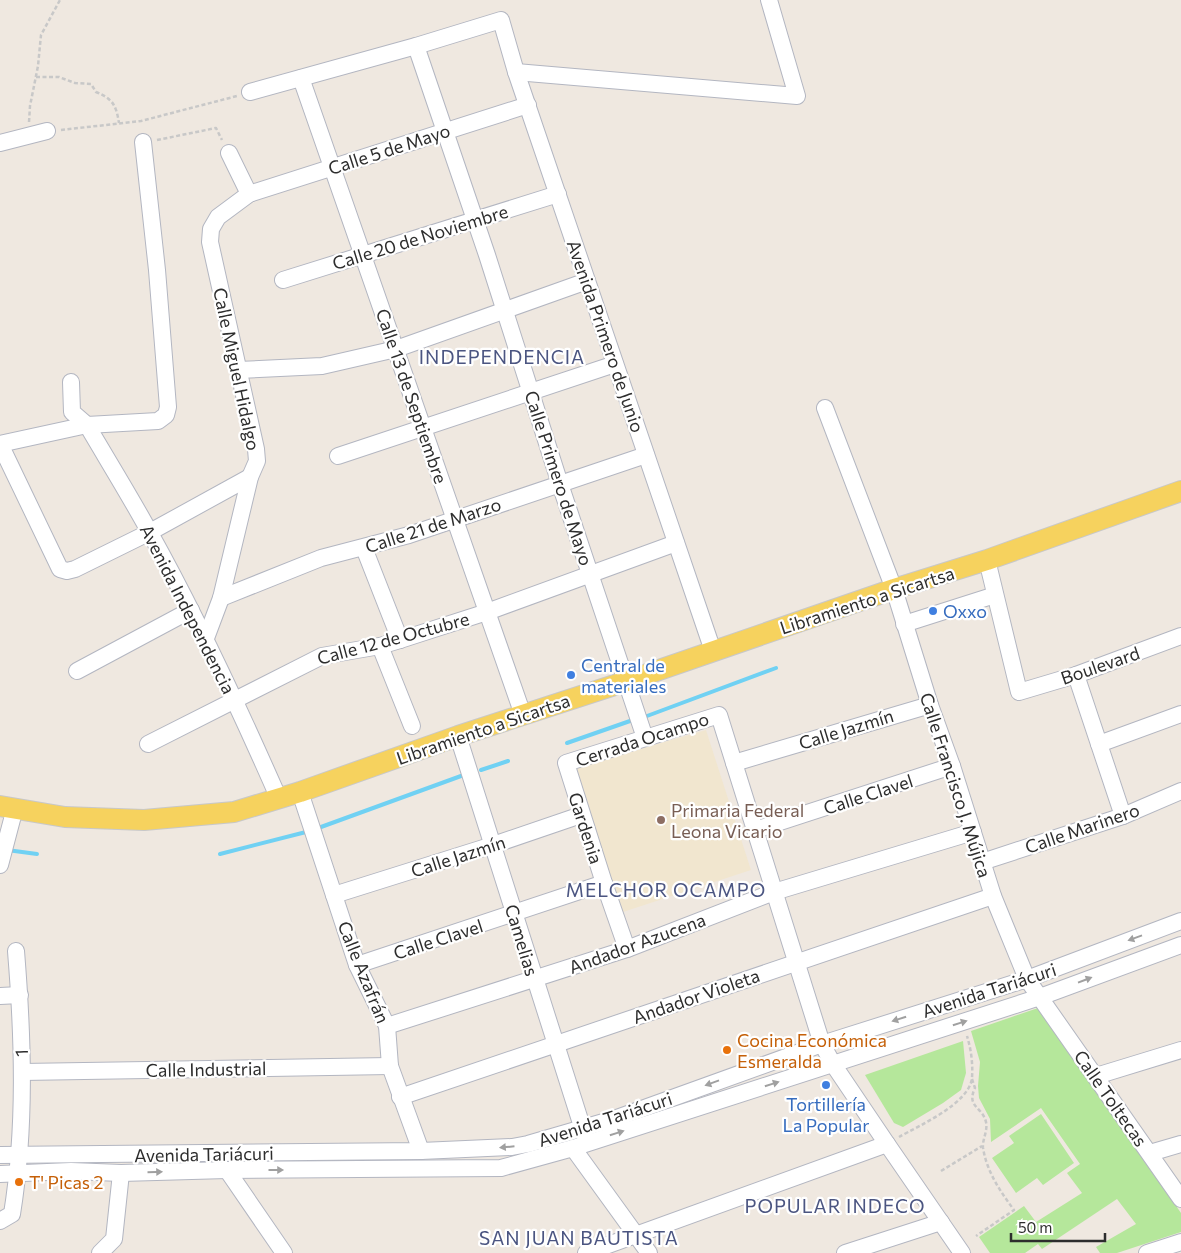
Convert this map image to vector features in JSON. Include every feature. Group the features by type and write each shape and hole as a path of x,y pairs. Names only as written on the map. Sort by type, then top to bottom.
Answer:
{"main road":[{"name":"Libramiento a Sicartsa","path":"8,807 65,817 144,820 234,812 300,792 523,714 627,682 894,589 987,560 1181,490"}],"street":[{"path":"516,72 797,96 769,0"},
{"name":"Avenida Primero de Junio","path":"416,46 501,20 516,72 713,651"},
{"path":"250,92 416,46"},
{"name":"Calle Primero de Mayo","path":"416,46 487,255 644,738"},
{"name":"Calle 13 de Septiembre","path":"301,78 523,714"},
{"name":"Calle 5 de Mayo","path":"210,242 210,229 218,217 249,194 528,105"},
{"path":"0,143 47,131"},
{"path":"143,142 157,270 168,407 166,415 158,421 87,425 0,444 60,569 67,571 75,569 150,532 250,477"},
{"path":"229,153 249,194"},
{"name":"Calle 20 de Noviembre","path":"283,280 558,194"},
{"name":"Calle Miguel Hidalgo","path":"206,638 221,598 250,477 257,461 256,449 210,242"},
{"path":"238,370 322,366 396,349 587,280"},
{"path":"338,456 615,364"},
{"path":"71,382 72,412 87,425"},
{"name":"Calle Francisco J. Mújica","path":"825,408 894,589 993,896 1027,979 1040,998"},
{"name":"Avenida Independencia","path":"87,425 150,532 206,638 236,700 279,799"},
{"name":"Calle 21 de Marzo","path":"221,598 321,558 364,548 454,520 646,456"},
{"name":"Calle 12 de Octubre","path":"148,744 306,662 322,656 380,646 487,612 676,542"},
{"path":"364,548 400,640"},
{"path":"904,624 996,595 987,560"},
{"name":"Boulevard","path":"996,595 1019,692 1076,674 1181,636"},
{"path":"77,671 191,610"},
{"path":"380,646 412,726"},
{"path":"1076,674 1123,816"},
{"name":"Calle Jazmín","path":"734,763 930,705"},
{"name":"Cerrada Ocampo","path":"566,763 719,714 734,763"},
{"path":"1099,744 1181,714"},
{"name":"Camelias","path":"458,736 556,1044 581,1140 637,1236 649,1253"},
{"name":"Gardenia","path":"566,763 581,815 627,949"},
{"path":"734,763 822,1044 833,1064 962,1253"},
{"name":"Calle Clavel","path":"755,830 952,766"},
{"name":"Calle Marinero","path":"982,862 1123,816 1181,791"},
{"name":"Calle Azafrán","path":"300,792 357,965 387,1026 390,1066 421,1152"},
{"path":"0,864 6,842 8,807"},
{"name":"Calle Jazmín","path":"334,895 581,815"},
{"name":"Andador Azucena","path":"387,1026 627,949 774,892 973,832"},
{"name":"Calle Clavel","path":"357,965 604,883"},
{"name":"Andador Violeta","path":"400,1097 993,896"},
{"name":"Avenida Tariácuri","path":"0,1174 71,1171 121,1173 227,1170 501,1168 581,1140 822,1044 1027,979 1181,921"},
{"name":"Avenida Tariácuri","path":"0,1155 421,1152 512,1147 581,1140 833,1064 1040,998 1181,944"},
{"name":"1","path":"0,1222 12,1214 20,1156 22,1072 20,995 16,951"},
{"path":"0,996 20,995"},
{"name":"Calle Toltecas","path":"1040,998 1181,1199"},
{"path":"1096,1076 1181,1050"},
{"name":"Calle Industrial","path":"22,1072 390,1066"},
{"path":"586,1253 887,1144"},
{"path":"1150,1153 1181,1144"},
{"path":"227,1170 277,1251"},
{"path":"100,1253 114,1239 121,1173"},
{"path":"845,1253 941,1222"},
{"path":"1148,1253 1181,1242"}],"path":[{"path":"28,125 41,35 60,0"},
{"path":"36,77 60,77 75,82 91,84 94,91 114,103 119,123"},
{"path":"47,131 141,121 250,92"},
{"path":"141,121 143,142 216,128 229,153"},
{"path":"964,1022 972,1054 972,1079 975,1088 972,1103 986,1122 986,1133 982,1146 992,1178 1014,1210 976,1236"},
{"path":"887,1144 950,1108 965,1093 972,1079"},
{"path":"941,1171 982,1146"}],"shaded area":[{"name":"Primaria Federal Leona Vicario","path":"706,730 751,870 620,913 571,769"}],"green space":[{"path":"1038,1008 1181,1213 1181,1232 1117,1253 1100,1253 1096,1247 1136,1224 1117,1199 1042,1249 1038,1244 1025,1253 990,1253 979,1237 1024,1206 1036,1222 1082,1193 1067,1173 1080,1164 1041,1108 991,1142 990,1119 979,1098 980,1062 971,1031"},
{"path":"963,1041 966,1073 961,1090 903,1127 894,1123 865,1075"},
{"path":"1041,1114 1074,1163 1043,1185 1037,1178 1016,1193 992,1158 1014,1143 1009,1136"}],"waterway":[{"path":"647,716 776,668"},
{"path":"567,743 630,721"},
{"path":"481,770 508,761"},
{"path":"321,827 461,776"},
{"path":"220,854 306,832"},
{"path":"7,850 37,854"}],"place":[{"name":"Oxxo","path":"933,611"},
{"name":"Central de materiales","path":"571,675"},
{"name":"Primaria Federal Leona Vicario","path":"661,820"},
{"name":"Cocina Económica Esmeralda","path":"727,1050"},
{"name":"Tortillería La Popular","path":"826,1085"},
{"name":"T' Picas 2","path":"19,1182"}],"district":[{"name":"INDEPENDENCIA","path":"502,356"},
{"name":"MELCHOR OCAMPO","path":"666,889"},
{"name":"POPULAR INDECO","path":"835,1205"},
{"name":"SAN JUAN BAUTISTA","path":"579,1237"}]}
